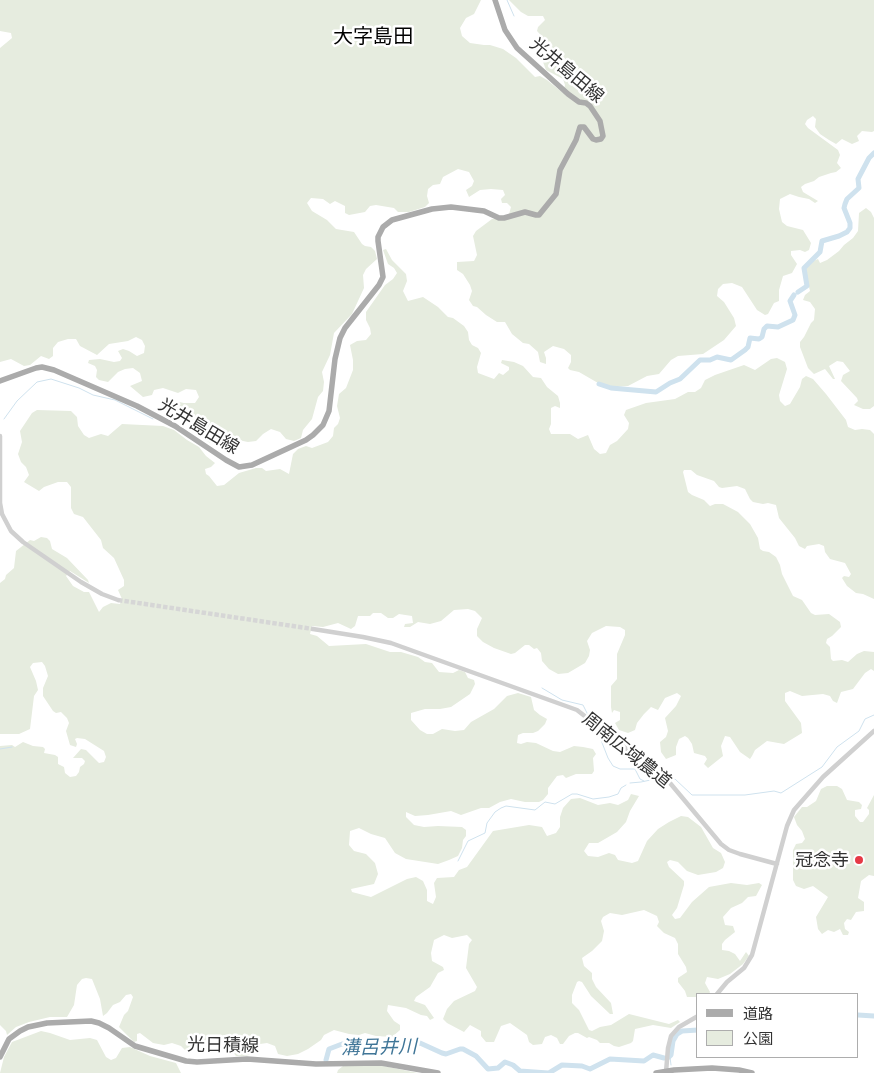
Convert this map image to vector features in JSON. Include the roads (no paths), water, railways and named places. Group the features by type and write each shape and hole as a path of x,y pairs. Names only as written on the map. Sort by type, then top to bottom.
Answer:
{"main road":[{"name":"光井島田線","path":"0,381 36,368 54,370 160,418 239,467 252,465 313,435 323,425 329,411 335,358 340,338 383,277 378,241 383,227 392,220 432,209 451,207 484,211 499,218 525,212 539,214 556,194 560,170 576,140 580,127 584,127 593,139 601,139 603,136 600,121 590,106 579,102 568,94 517,48 505,30 495,0"},
{"name":"光日積線","path":"0,1056 10,1040 20,1030 47,1023 91,1021 109,1028 135,1046 186,1061 247,1059 316,1064 346,1062 381,1063 438,1073"},
{"path":"656,1073 719,1068 752,1073"}],"street":[{"path":"0,436 0,502 2,514 11,531 23,542 82,582 102,594 118,600"},
{"name":"周南広域農道","path":"312,630 391,643 578,710 666,779 685,799 720,844 740,854 777,864"},
{"path":"717,993 744,968 750,958 787,826 794,810 823,777 874,731"},
{"path":"666,1072 671,1036 678,1027 696,1017"}],"waterway":[{"path":"507,0 514,16"},
{"path":"798,292 807,286 804,268 820,252 822,241 839,236 850,228 844,208 845,204 847,199 859,188 858,179 869,158 874,153"},
{"path":"599,384 611,388 656,392 680,379 700,360 710,360 717,357 731,360 748,347 750,338 759,339 762,337 767,326 778,327 793,320 795,315 790,301 794,295"},
{"path":"4,419 17,401 37,382 51,379 79,388 93,395 115,400 153,419"},
{"path":"542,688 562,700 583,705 588,715"},
{"path":"667,777 675,779 692,795 745,795 774,791 781,793 822,767 837,747 859,731 865,719 874,715"},
{"path":"588,721 599,735 613,766 620,769 635,769 640,779 644,781"},
{"path":"0,749 12,747"},
{"path":"630,783 660,778"},
{"path":"458,861 468,841 485,833 487,823 495,812 501,808 506,806 535,810 545,802 555,804 572,794 593,799 609,797 618,794 621,788 626,785"},
{"name":"溝呂井川","path":"859,1015 874,1016"},
{"name":"溝呂井川","path":"669,1057 677,1034 682,1031 696,1030"},
{"name":"溝呂井川","path":"326,1060 329,1049 342,1044 367,1050 420,1043 446,1054 463,1049 476,1056 488,1069 498,1068 505,1062 513,1065 520,1071 548,1073"},
{"name":"溝呂井川","path":"549,1073 562,1065 582,1066 590,1069 610,1059 644,1061 653,1055 664,1058"},
{"path":"670,1057 671,1065"}],"tunnel":[{"path":"118,600 313,629"}],"place":[{"name":"冠念寺","path":"859,860"}],"district":[{"name":"大字島田","path":"373,36"}]}
